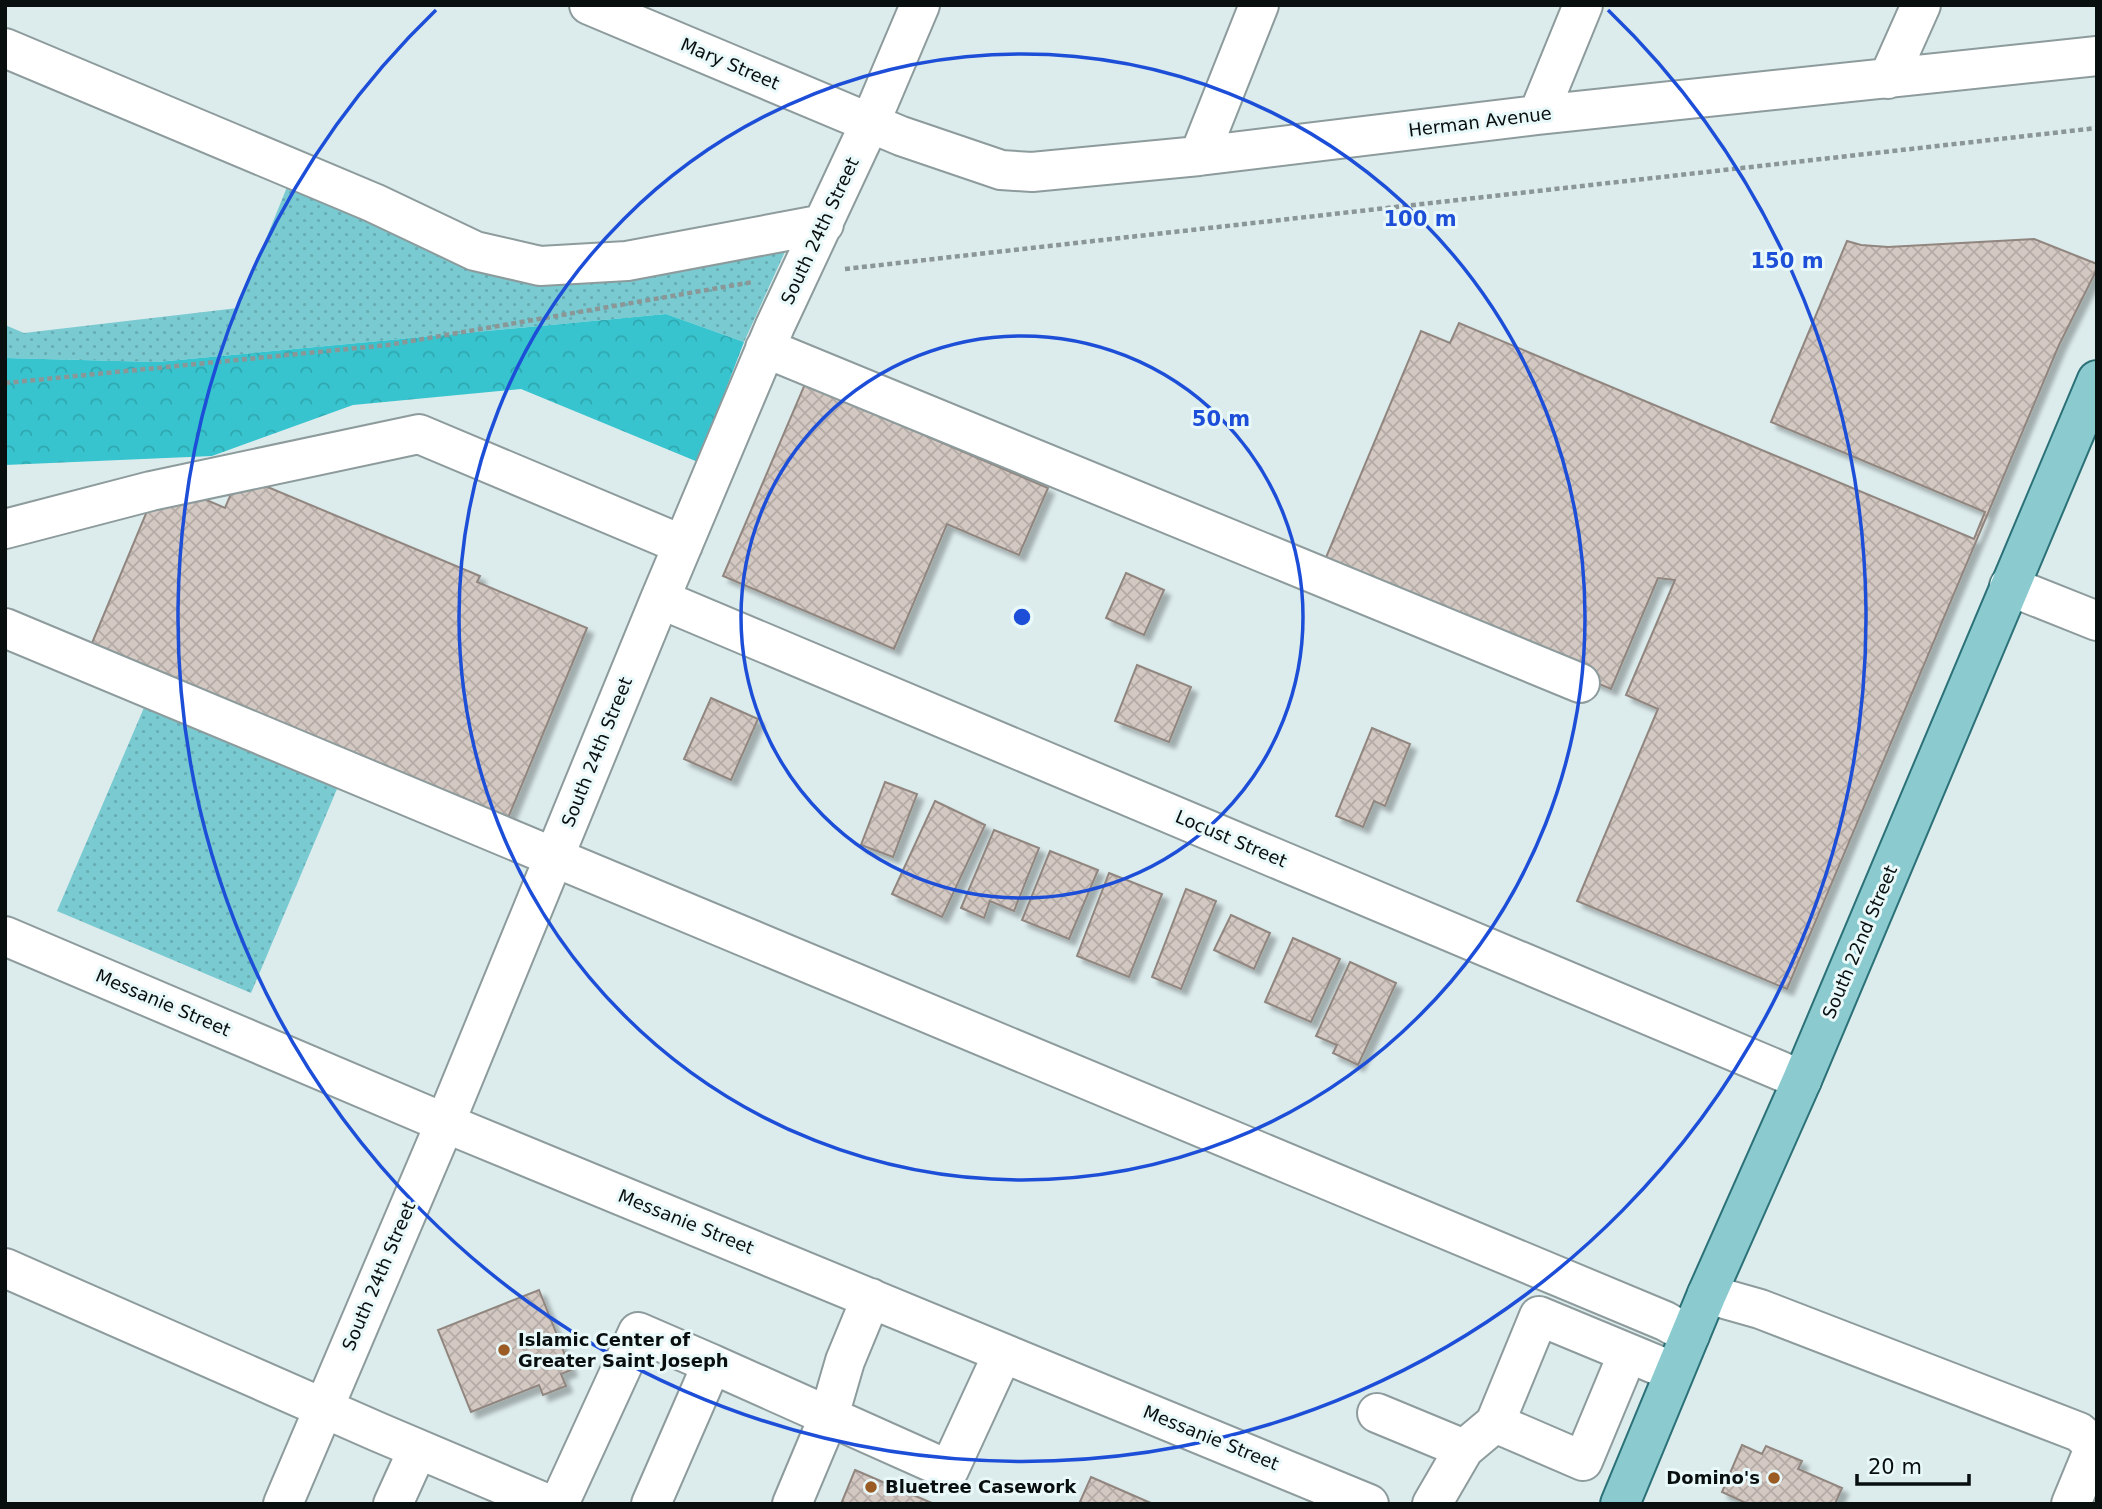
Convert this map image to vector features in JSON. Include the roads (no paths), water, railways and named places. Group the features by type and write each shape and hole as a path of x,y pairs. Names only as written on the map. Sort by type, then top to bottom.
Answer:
{"main road":[{"name":"South 22nd Street","path":"1620,1504 2097,380"}],"street":[{"name":"Mary Street","path":"589,5 870,123"},
{"name":"South 24th Street","path":"283,1504 445,1123 765,348 824,225 920,5"},
{"path":"1199,156 1259,5"},
{"path":"1538,115 1583,5"},
{"path":"1888,79 1921,5"},
{"path":"5,48 374,203 475,251 540,266 627,261 824,225"},
{"name":"Herman Avenue","path":"870,123 1001,170 1032,172 1199,156 1538,115 2097,56"},
{"path":"765,348 1580,683"},
{"path":"5,528 150,491 419,434 683,545"},
{"path":"2010,586 2097,621"},
{"name":"Locust Street","path":"660,599 1802,1080"},
{"path":"5,628 1652,1316 1690,1335"},
{"name":"Messanie Street","path":"5,936 445,1123 1369,1504"},
{"path":"5,1268 418,1449 482,1491 548,1504"},
{"path":"1707,1294 1760,1309 2079,1432 2096,1444 2071,1504"},
{"path":"792,1504 829,1416 845,1361 871,1298"},
{"path":"1432,1504 1464,1449 1495,1423 1539,1316 1674,1372"},
{"path":"559,1504 638,1332 949,1470 1003,1353"},
{"path":"1495,1423 1583,1461 1629,1353"},
{"path":"651,1504 712,1364"},
{"path":"1377,1413 1464,1449"},
{"path":"393,1504 418,1449"}],"place":[{"name":"Islamic Center of Greater Saint Joseph","path":"504,1350"},
{"name":"Domino's","path":"1774,1478"},
{"name":"Bluetree Casework","path":"871,1487"}]}
